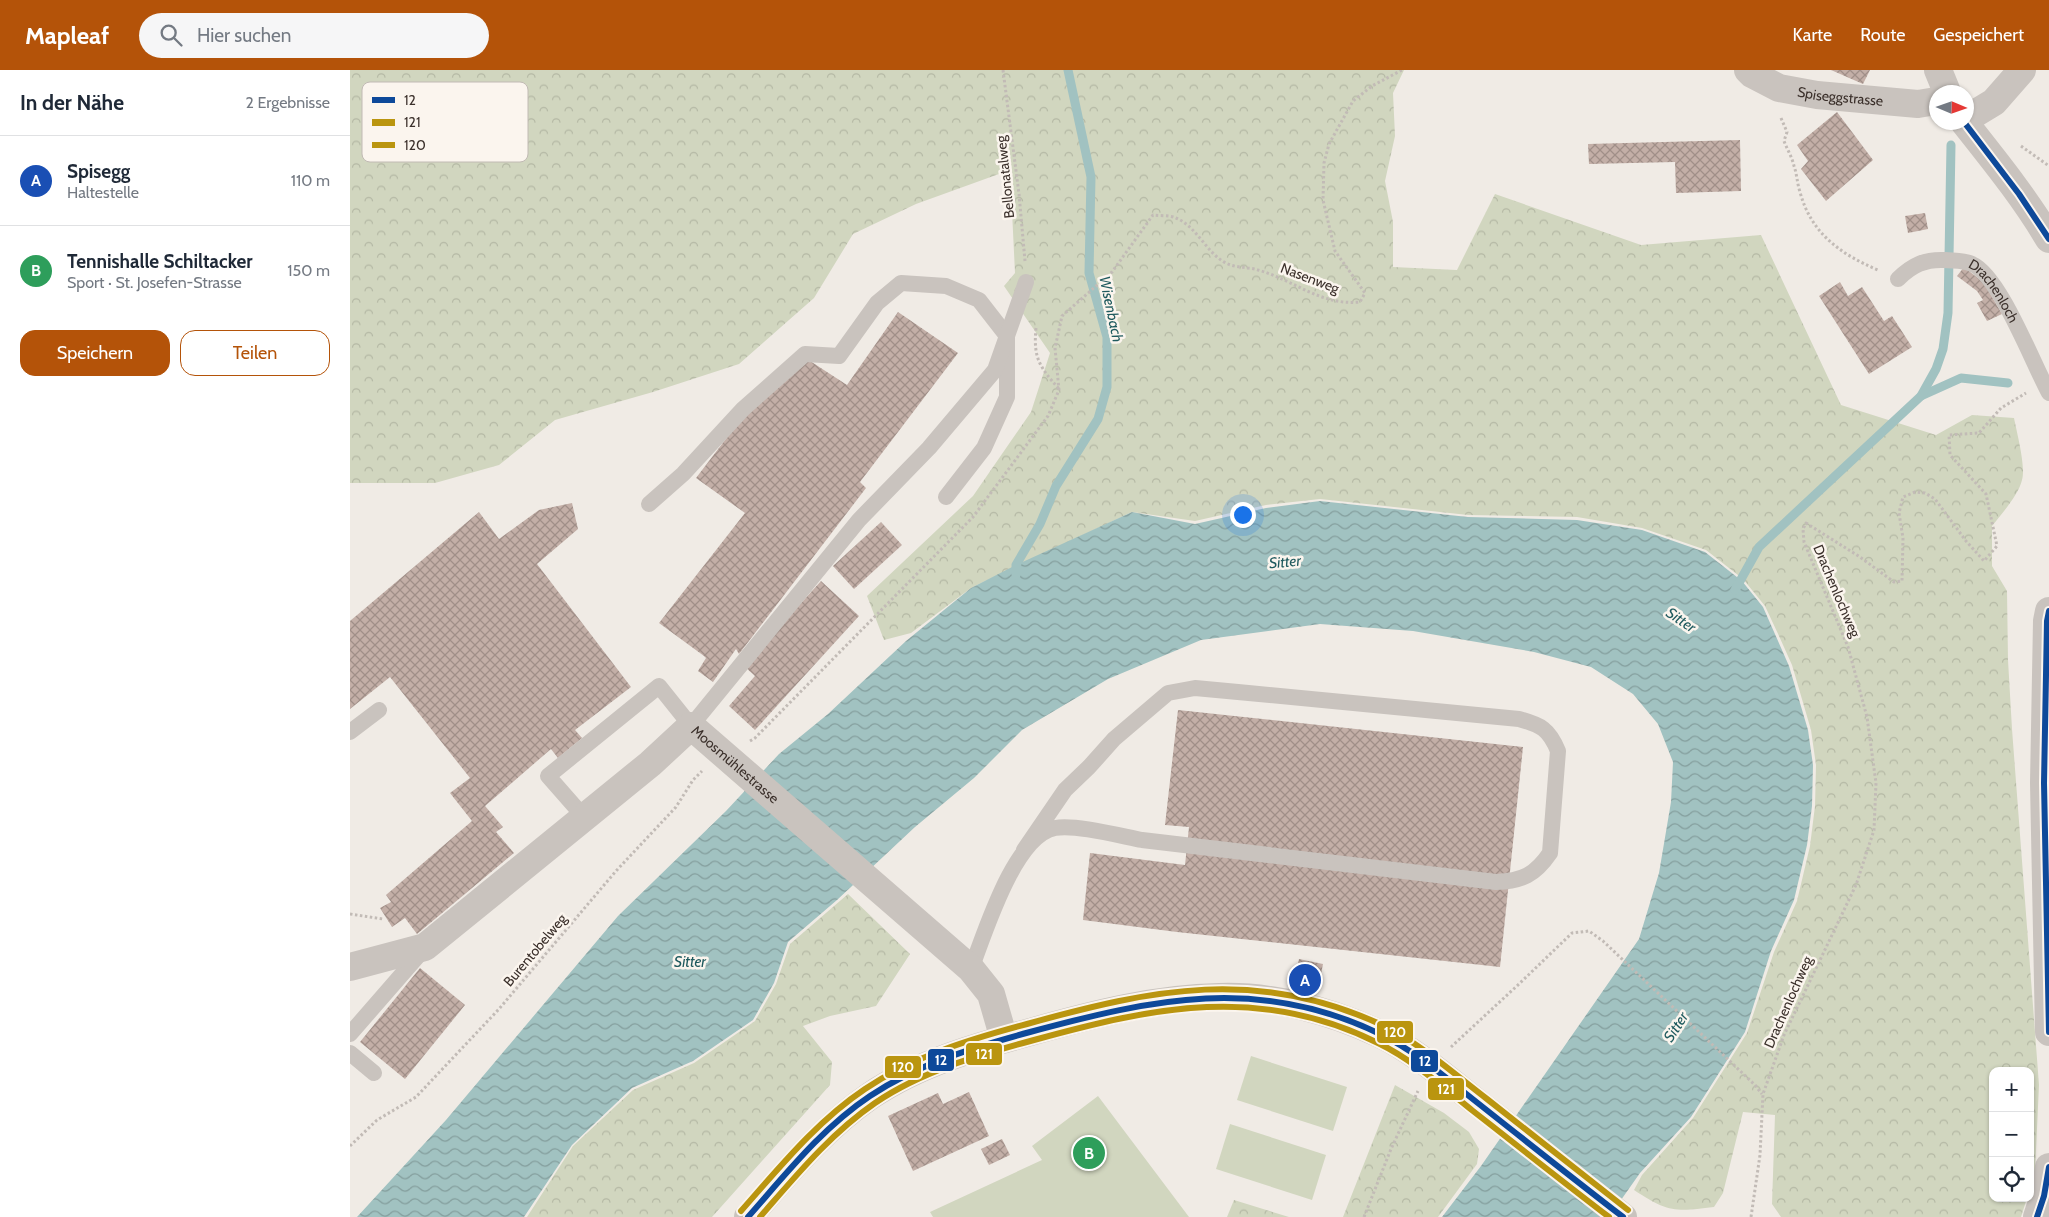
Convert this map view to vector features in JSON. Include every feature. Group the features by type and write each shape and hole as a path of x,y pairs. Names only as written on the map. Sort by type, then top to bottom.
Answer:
{"street":[{"name":"Spiseggstrasse","path":"1748,70 1779,88 1817,95 1918,104 1929,102"},
{"path":"1938,70 1944,85"},
{"path":"1974,114 1994,102 2022,70"},
{"path":"1970,130 2001,168 2035,216 2049,240"},
{"path":"2049,611 2047,621 2044,783 2049,1032"},
{"name":"Moosmühlestrasse","path":"350,967 425,947 650,764 690,726 971,969 992,994 1004,1039"},
{"path":"748,1217 813,1144 844,1115 873,1094 909,1074 950,1057 1004,1039 1070,1021 1168,1002 1219,997 1262,1000 1331,1014 1381,1035 1436,1070 1623,1217"},
{"path":"2037,1217 2044,1196 2049,1167"}],"lane":[{"name":"Drachenloch","path":"1898,279 1908,269 1921,262 1936,260 1963,261 1980,269 1994,284 2023,338 2047,389"},
{"path":"584,818 548,776 659,686 690,726 859,520 929,448 995,370 1026,282"},
{"path":"649,504 683,474 743,409 805,354 840,356 877,303 901,283 946,286 979,300 1007,336 1007,397 984,448 946,497"},
{"path":"971,969 1012,869 1024,850 1065,790 1089,767 1114,738 1168,693 1195,688 1519,719 1540,725 1553,737 1558,750 1550,853 1536,870 1513,881 1496,882 1142,840 1094,830 1070,828 1055,828 1042,833 1024,850"},
{"path":"350,732 379,710"},
{"path":"350,1034 425,947"},
{"path":"350,1053 374,1073"}],"path":[{"name":"Bellonatalweg","path":"1003,70 1019,194 1026,282"},
{"name":"Nasenweg","path":"1059,390 1055,348 1062,316 1112,272 1153,216 1176,218 1192,229 1209,249 1227,264 1259,270 1329,300 1347,303 1360,302 1365,293 1335,251 1323,200 1324,163 1329,144 1353,101 1372,86 1402,70"},
{"path":"1781,116 1787,132 1784,141 1794,164 1800,193 1813,223 1832,245 1854,260 1880,271"},
{"path":"1024,257 1029,264"},
{"path":"1036,321 1035,340 1040,367 1059,390"},
{"name":"Drachenlochweg","path":"1752,1217 1760,1155 1763,1094 1784,1035 1856,885 1874,830 1876,783 1866,717 1848,647 1804,542 1803,529 1806,523 1860,556 1894,582 1902,581 1903,538 1899,513 1904,497 1914,492 1925,493 1935,499 1966,541 1984,561 1997,546 1986,494 1950,454 1949,435 1979,433 2001,408 2028,392 2047,389"},
{"name":"Burentobelweg","path":"350,1146 377,1120 416,1097 499,1009 616,872 676,807 693,780 710,764 729,760 755,738 973,516 1048,416 1059,390"},
{"path":"350,914 383,919"},
{"path":"1364,1217 1391,1149 1436,1070 1572,933 1589,931 1603,941 1763,1094"}],"green space":[{"path":"350,70 1404,70 1393,93 1395,136 1385,181 1393,222 1393,267 1457,270 1495,194 1641,245 1761,235 1841,405 1936,435 1972,415 2014,418 2021,450 2023,474 2017,492 1992,526 1992,566 2007,591 2012,729 2039,1085 2034,1175 2034,1067 1989,1067 1989,1202 2026,1202 2021,1217 1781,1217 1772,1204 1775,1115 1743,1112 1723,1193 1714,1207 1690,1210 1672,1209 1655,1203 1634,1190 1642,1175 1693,1118 1747,1033 1774,952 1797,901 1810,846 1815,806 1816,765 1811,730 1792,665 1765,606 1743,579 1706,550 1642,528 1577,517 1468,515 1320,499 1266,505 1195,521 1132,512 971,588 911,633 884,640 867,596 973,496 1031,412 1050,353 1004,286 1015,273 1010,170 916,204 853,234 814,298 739,364 653,392 555,420 499,465 435,483 350,483"},
{"path":"848,894 910,954 876,1006 830,1016 803,1026 832,1062 830,1085 712,1217 527,1217 573,1146 633,1090 694,1063 755,1021 776,984 790,944"},
{"path":"1251,1056 1347,1087 1333,1131 1237,1100"},
{"path":"1395,1085 1444,1113 1469,1132 1479,1149 1477,1164 1438,1217 1343,1217"},
{"path":"1098,1096 1189,1217 933,1217 930,1212 1042,1160 1032,1146"},
{"path":"1230,1124 1326,1155 1312,1200 1216,1169"},
{"path":"1234,1200 1289,1217 1227,1217"}],"water":[{"name":"Sitter","path":"1320,501 1468,517 1577,520 1642,530 1705,552 1742,581 1763,607 1789,666 1808,730 1813,765 1812,806 1807,845 1794,900 1771,951 1745,1032 1691,1117 1640,1173 1609,1217 1442,1217 1481,1166 1639,939 1659,873 1671,802 1673,762 1658,724 1633,694 1591,667 1534,652 1413,631 1320,624 1201,640 1108,679 1022,730 974,778 915,827 837,900 788,942 774,983 753,1020 693,1061 632,1088 572,1145 524,1217 357,1217 446,1120 618,916 726,811 779,754 828,714 906,641 971,588 1016,565 1132,512 1195,524 1266,508"}],"building":[{"path":"1831,70 1870,70 1863,84"},
{"path":"1837,112 1873,160 1826,201 1801,169 1808,161 1797,145"},
{"path":"1740,140 1741,191 1676,193 1675,162 1589,164 1588,144"},
{"path":"1925,213 1928,229 1908,233 1905,216"},
{"path":"1964,267 1984,283 2002,314 1987,321 1977,303 1983,300 1977,291 1957,276"},
{"path":"1840,282 1848,296 1862,287 1884,321 1892,316 1912,347 1869,374 1819,296"},
{"path":"898,312 958,353 860,482 866,488 739,654 736,649 713,682 698,671 706,658 659,623 745,513 696,478 751,406 807,359 847,385"},
{"path":"572,503 578,529 537,564 631,687 575,730 582,738 558,758 551,749 485,806 503,827 496,832 514,853 417,934 405,918 392,927 380,908 391,902 386,895 472,821 450,793 470,778 390,677 350,709 350,621 479,512 499,539 539,510"},
{"path":"881,522 902,545 854,589 833,566"},
{"path":"821,581 859,616 755,730 729,706 755,676 744,666"},
{"path":"1178,710 1523,747 1500,967 1083,920 1090,853 1185,865 1189,827 1165,825"},
{"path":"1299,959 1323,964 1321,974 1297,969"},
{"path":"420,968 465,1005 405,1079 360,1042"},
{"path":"969,1092 989,1136 913,1171 888,1116 938,1093 943,1104"},
{"path":"1002,1139 1010,1155 989,1165 981,1149"}],"waterway":[{"name":"Wisenbach","path":"1016,575 1016,565 1040,524 1056,486 1098,419 1107,387 1107,337 1089,273 1091,177 1068,70"},
{"path":"1735,590 1759,547 1921,396 1936,369 1943,349 1948,313 1951,145"},
{"path":"1921,396 1961,378 2008,383"}],"transit line":[{"name":"12","path":"1970,130 2019,194 2049,239"},
{"name":"12","path":"2049,611 2047,621 2044,783 2049,1032"},
{"name":"120","path":"741,1211 815,1130 865,1089 903,1067 964,1042 1073,1012 1118,1001 1205,990 1248,990 1292,995 1336,1007 1382,1025 1436,1059 1628,1210"},
{"name":"12","path":"748,1217 805,1152 836,1122 870,1096 907,1075 967,1050 1075,1020 1163,1003 1206,999 1249,999 1292,1004 1335,1016 1394,1041 1431,1066 1623,1217"},
{"name":"121","path":"760,1217 843,1128 875,1103 931,1073 972,1058 1078,1028 1164,1011 1207,1007 1249,1007 1291,1013 1334,1025 1378,1043 1403,1057 1427,1074 1609,1217"},
{"name":"12","path":"2037,1217 2044,1196 2049,1167"}],"place":[{"name":"Spisegg","path":"1305,980"},
{"name":"Tennishalle Schiltacker","path":"1089,1153"}]}
